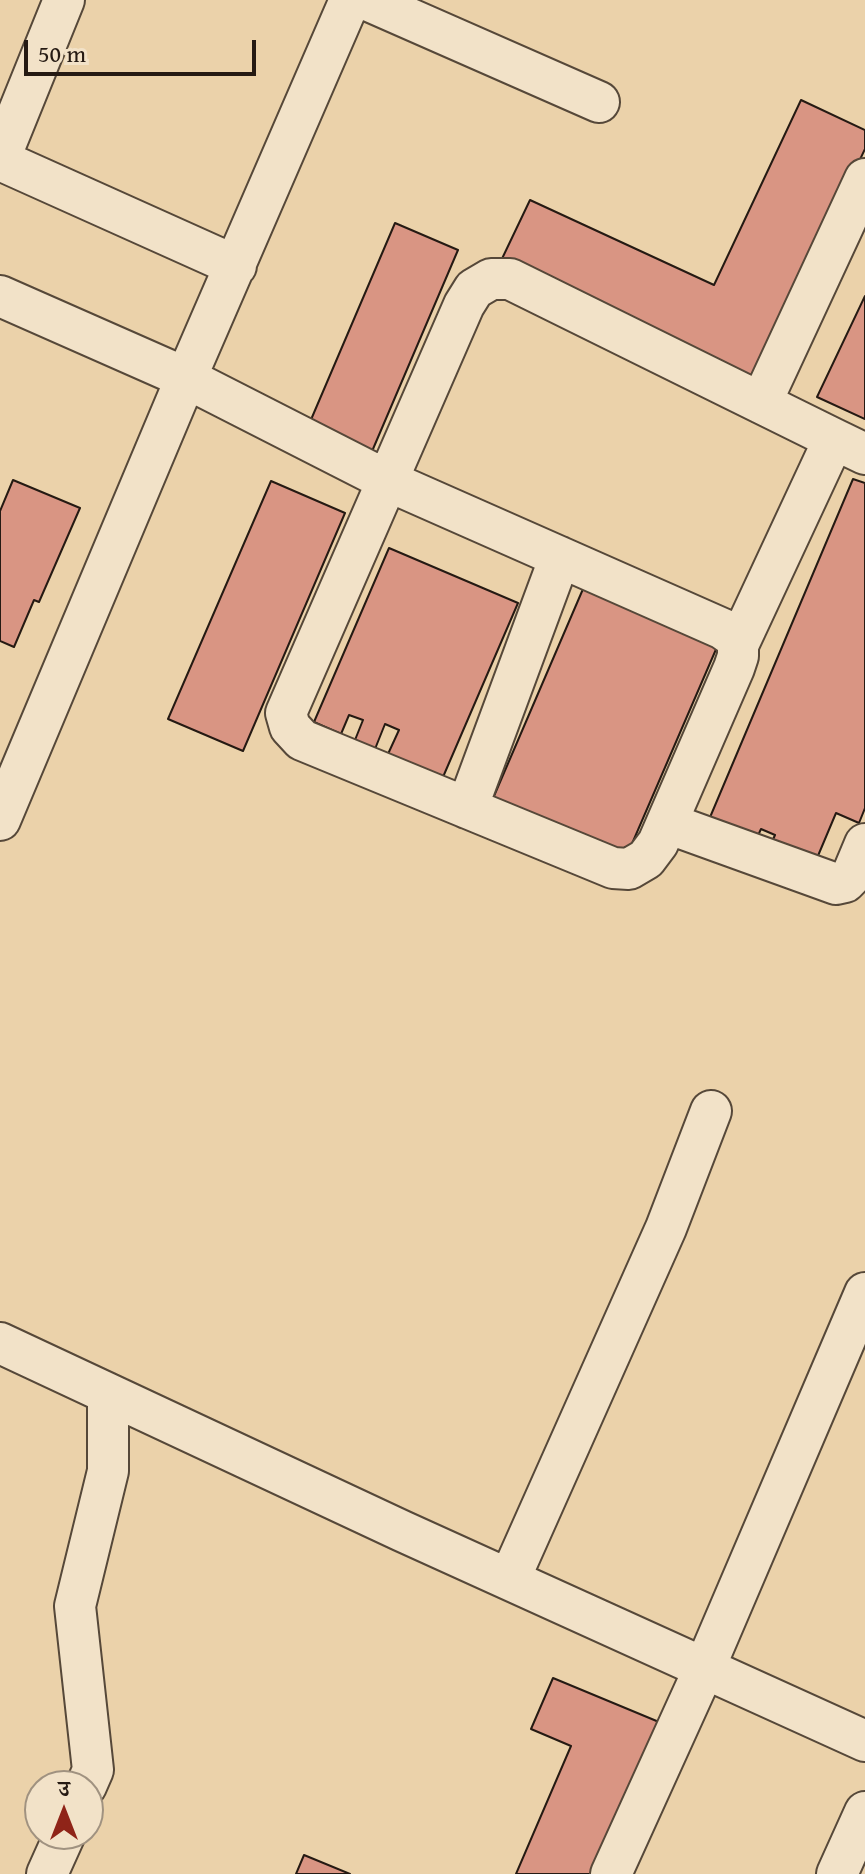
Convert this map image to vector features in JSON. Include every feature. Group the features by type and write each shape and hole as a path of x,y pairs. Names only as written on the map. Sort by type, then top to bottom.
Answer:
{"street":[{"path":"64,0 0,159 236,266"},
{"path":"0,820 186,378 350,0"},
{"path":"367,0 599,102"},
{"path":"761,403 865,179"},
{"path":"491,279 510,279 850,446 738,645 734,668 658,843 646,859 629,869 613,868 302,740 290,727 286,713 464,305 474,289 491,279"},
{"path":"0,296 186,378 388,481 723,629 738,645"},
{"path":"467,808 560,557"},
{"path":"667,823 836,884 845,882 852,875 865,844"},
{"path":"510,1578 666,1228 711,1111"},
{"path":"611,1874 705,1667 865,1293"},
{"path":"0,1343 402,1531 865,1741"},
{"path":"93,1770 75,1606 108,1471 108,1394"},
{"path":"837,1874 865,1812"},
{"path":"47,1874 58,1850"}],"building":[{"path":"801,100 865,130 865,149 754,383 499,265 530,200 714,285"},
{"path":"395,223 458,250 370,456 307,429"},
{"path":"865,296 865,419 817,397"},
{"path":"853,479 865,483 865,808 859,823 836,813 812,870 768,851 775,835 761,829 755,842 708,822"},
{"path":"13,480 80,508 39,602 34,600 14,647 0,641 0,511"},
{"path":"271,481 345,513 243,751 168,719"},
{"path":"389,548 518,603 443,777 388,754 399,730 385,724 375,749 355,740 363,720 349,715 341,734 314,722"},
{"path":"583,589 717,647 625,860 491,803"},
{"path":"553,1678 659,1722 594,1874 516,1874 571,1746 531,1729"},
{"path":"304,1855 350,1874 296,1874"}]}
